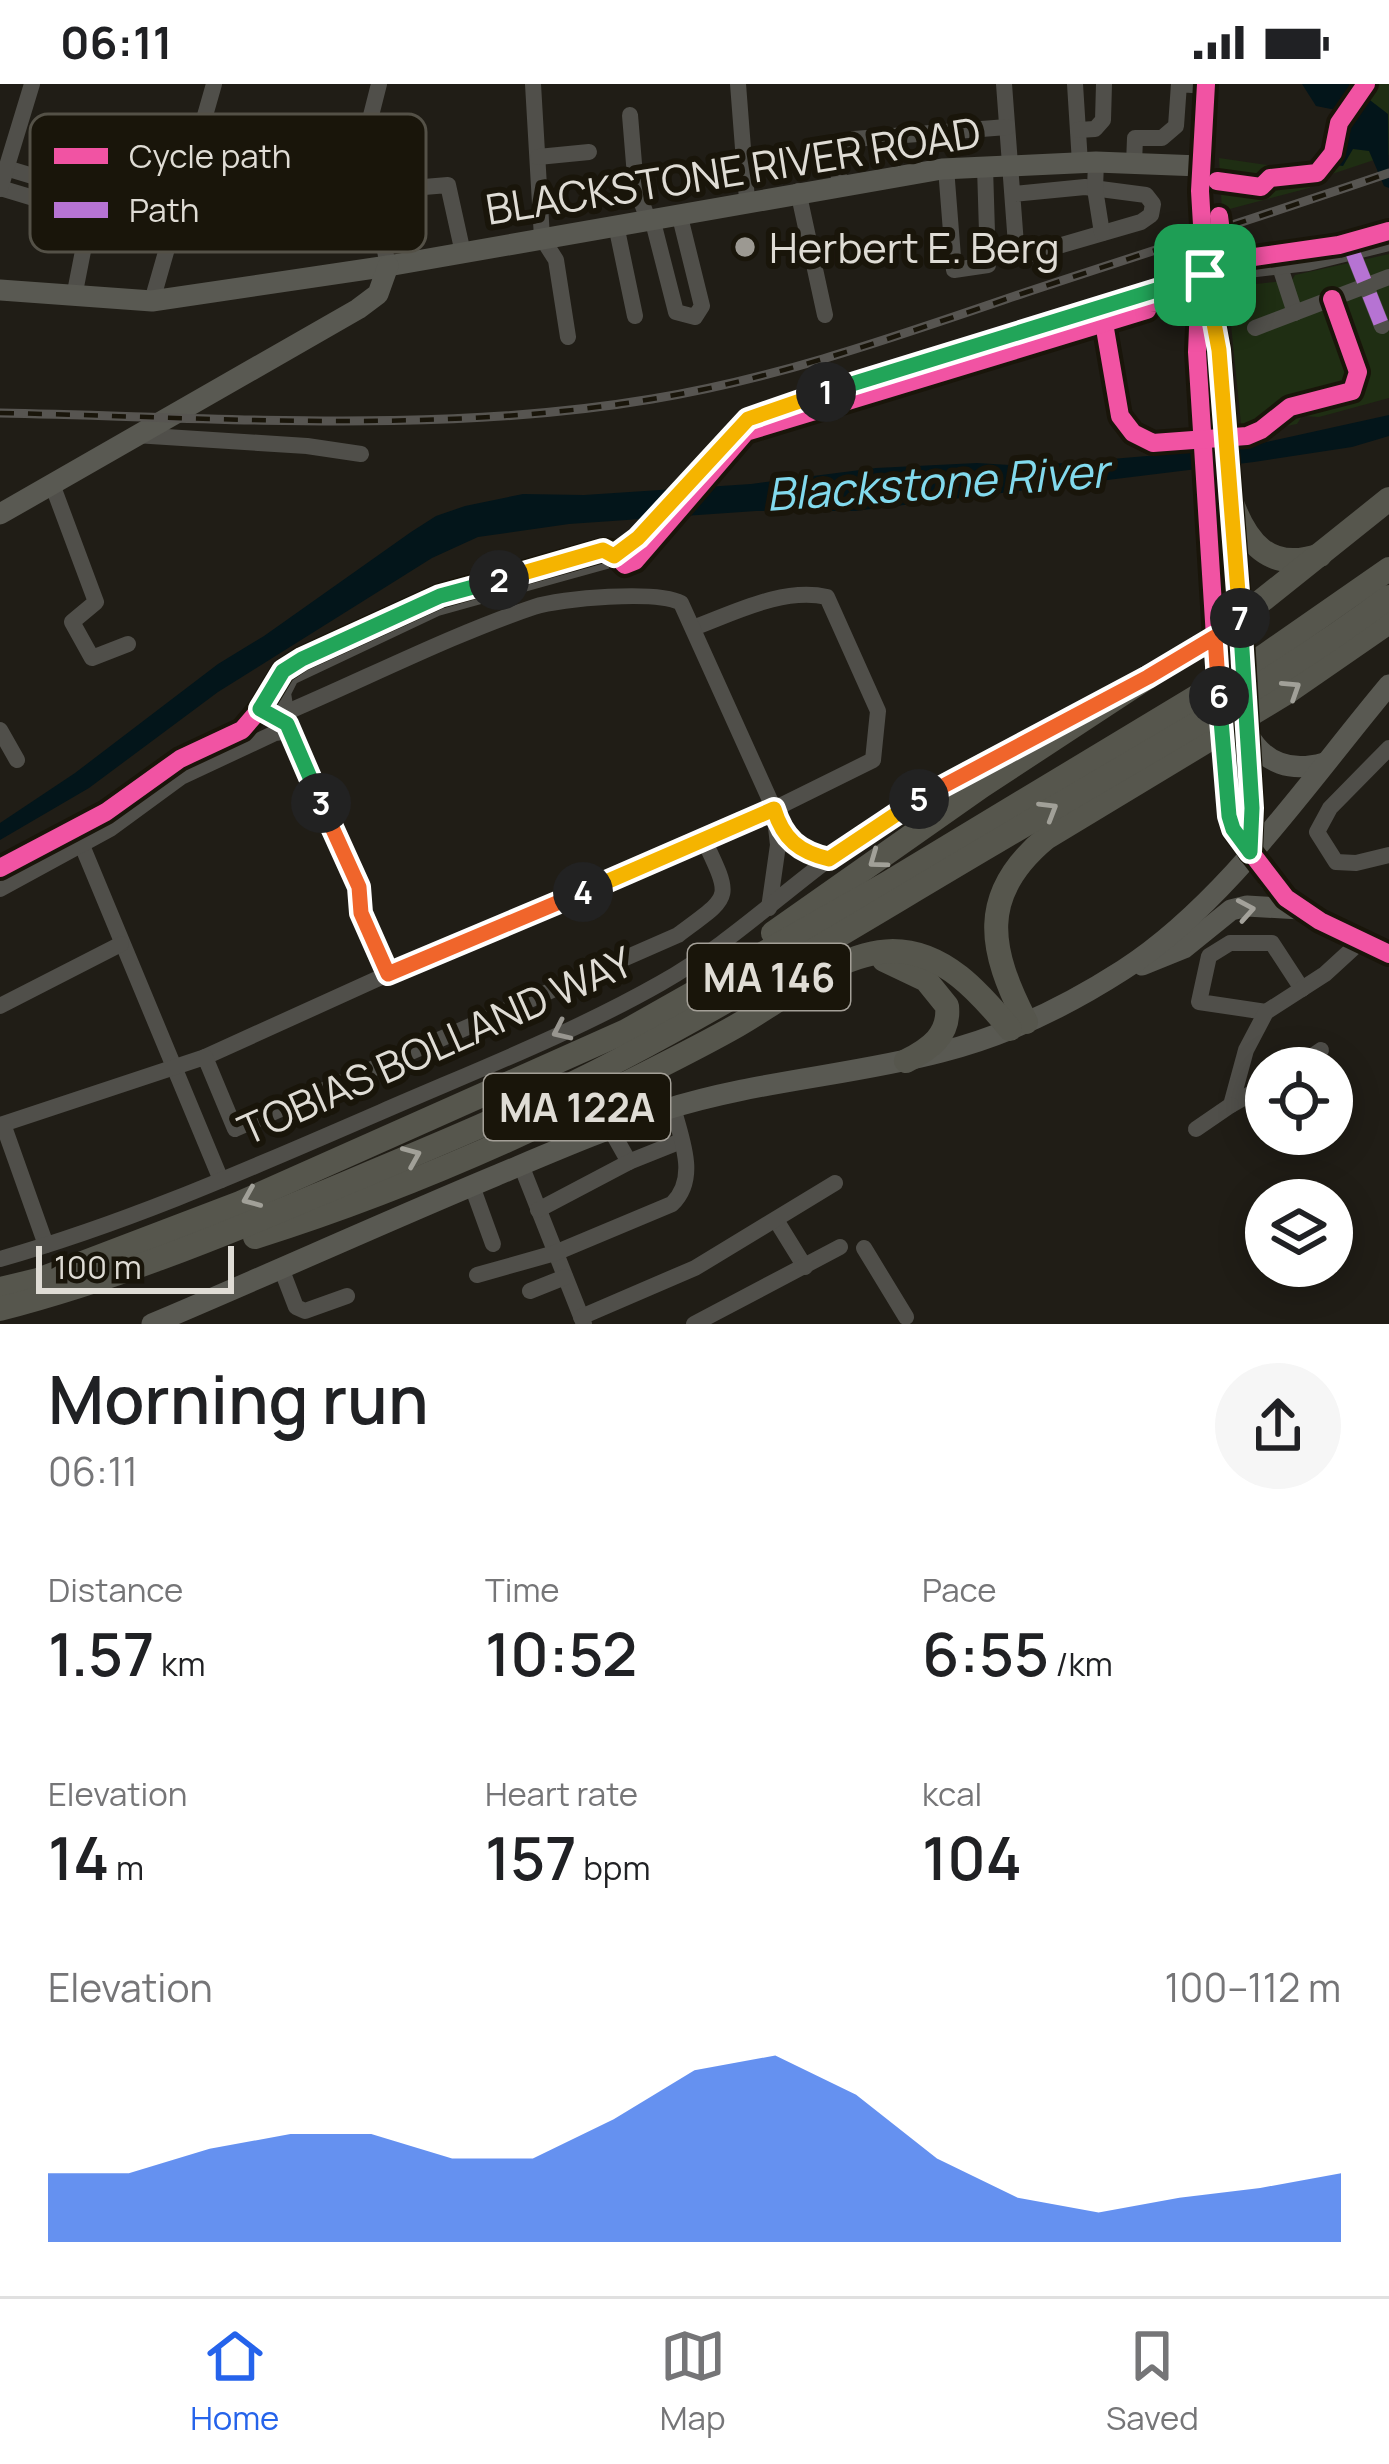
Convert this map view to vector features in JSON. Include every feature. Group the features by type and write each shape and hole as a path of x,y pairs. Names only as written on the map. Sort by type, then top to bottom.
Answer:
{"highway":[{"path":"1219,498 1258,548 1283,560 1322,554"},
{"path":"1241,628 1389,500"},
{"name":"MA 146","path":"626,1031 906,872 1279,646 1389,569"},
{"name":"MA 146","path":"109,1278 459,1136 617,1060 761,982 1081,791 1328,640 1389,597"},
{"path":"1018,1025 996,951 998,906 1017,865 1046,838 1286,693 1389,622"},
{"name":"MA 122A","path":"0,1289 38,1280 240,1203 626,1031 1148,677"},
{"path":"865,955 900,952 937,963 1018,1025"},
{"path":"865,955 917,974 937,990 947,1006 941,1036 906,1060"},
{"name":"MA 122A","path":"0,1310 291,1225 476,1154 648,1072 865,955"}],"main road":[{"path":"1206,85 1200,166 1205,275 1197,320 1241,628 1250,852"},
{"name":"BLACKSTONE RIVER ROAD","path":"0,290 152,302 388,266 798,191 838,173 1088,162 1200,166"},
{"path":"0,514 358,309 378,294 388,266"},
{"path":"1219,498 1215,643 1233,829 1270,881 1300,909 1389,954"},
{"path":"152,1324 521,1165 673,1107 752,1086 906,1060 1018,1025 1124,969 1193,914 1387,690"},
{"path":"1247,734 1258,750 1282,765 1324,763"},
{"path":"1124,969 1184,948 1239,908 1300,909"}],"street":[{"path":"30,197 0,188 32,84"},
{"path":"205,114 214,84"},
{"path":"371,114 379,84"},
{"path":"533,84 542,238 556,260 568,337"},
{"path":"738,84 747,200"},
{"path":"1004,84 1017,258 1141,222 1151,215 1153,204 1146,195 1095,189 1013,194"},
{"path":"1075,84 1078,126 1102,233"},
{"path":"1078,126 1095,129 1102,121 1104,84"},
{"path":"1135,164 1135,138 1162,138 1176,126 1179,84 1206,85"},
{"path":"630,115 636,188 650,218 676,313 694,317 702,305 680,213"},
{"path":"838,173 842,148 854,139 1006,127"},
{"path":"538,157 590,152"},
{"path":"946,168 954,270 988,265 985,167"},
{"path":"6,168 30,175"},
{"path":"426,187 448,185 463,253"},
{"path":"798,191 825,315"},
{"path":"616,224 635,316"},
{"path":"388,974 361,913 359,887 287,722 286,683 299,672 437,608 606,561 651,524 748,419 766,411 1205,275 1280,268 1389,243"},
{"path":"74,297 83,252"},
{"path":"152,302 166,252"},
{"path":"385,252 388,266"},
{"path":"1353,253 1382,326"},
{"path":"1280,268 1294,313"},
{"path":"1255,328 1389,277"},
{"path":"134,435 361,454"},
{"path":"52,484 96,602 72,622 92,658 128,644"},
{"path":"46,1245 1,1122 174,1070 704,840 776,816 799,794 866,766 874,756 878,711 827,597 804,594 763,602 693,628"},
{"path":"0,889 110,829 181,777 538,605 661,595 681,602 776,816 798,849 829,859"},
{"name":"TOBIAS BOLLAND WAY","path":"0,1259 221,1180 481,1069 658,985 722,946 829,859 941,786 1241,628"},
{"path":"0,730 17,760"},
{"path":"1389,748 1330,808 1317,832 1336,862 1356,863 1389,855"},
{"path":"769,908 776,816"},
{"path":"205,1057 236,1129 678,935 721,903 724,893 724,882 704,840"},
{"path":"81,844 221,1180"},
{"path":"1231,1105 1246,1050 1265,1012 1325,974 1361,941"},
{"path":"1265,1012 1199,1002 1209,956 1230,943 1272,943 1302,988"},
{"path":"0,1006 122,944"},
{"path":"1196,1129 1245,1097"},
{"path":"477,1274 555,1253 672,1204 685,1192 688,1172 673,1107"},
{"path":"611,1130 628,1162"},
{"path":"538,1210 628,1162 681,1141"},
{"path":"521,1165 583,1320 695,1268 835,1183"},
{"path":"472,1186 493,1244"},
{"path":"776,1220 805,1267"},
{"path":"694,1324 840,1247"},
{"path":"865,1248 907,1317"},
{"path":"281,1268 296,1307 305,1311 347,1296"},
{"path":"530,1292 565,1277"}],"green space":[{"path":"1321,84 1389,84 1389,155 1332,174 1309,188 1222,211 1219,158 1309,171 1317,166 1335,112"},
{"path":"1389,254 1389,398 1319,417 1302,416 1297,424 1243,444 1228,295 1237,286 1292,280 1295,275"}],"water":[{"path":"1302,84 1349,84 1388,114 1389,188 1369,151 1353,149 1343,166 1335,165 1342,117 1336,110 1316,106"},
{"name":"Blackstone River","path":"1389,415 1389,436 1352,447 1254,462 855,511 756,511 569,524 478,537 432,558 218,692 89,788 0,840 0,823 75,773 218,664 436,516 465,506 523,494 584,495 751,484 876,468 977,463 1028,466 1171,454 1248,446"}],"railway":[{"path":"0,413 409,420 490,417 652,399 841,353 1389,173"}],"marked path":[{"path":"1353,253 1382,326"}],"cycle path":[{"path":"1206,84 1200,191 1205,275 1219,350 1242,638 1252,808 1250,852"},
{"path":"1217,181 1261,187 1270,178 1317,173 1333,153 1339,123 1366,84"},
{"path":"1219,216 1223,247 1233,260 1339,245 1389,231"},
{"path":"1104,323 1120,416 1133,433 1153,443 1247,436 1290,407 1352,391 1358,372 1332,299"},
{"path":"0,868 106,812 180,759 242,730 283,671 301,659 439,596 603,550 611,551 625,565 635,561 746,432 1147,310 1150,303 1174,302"},
{"path":"1199,304 1197,352 1215,637 1233,829 1286,898 1320,921 1389,954"}],"place":[{"name":"Herbert E. Berg","path":"745,247"}],"route":[{"path":"1205,275 1219,350 1240,618 1252,808 1250,852 1229,816 1215,637 941,786 829,859 798,849 778,823 774,809 388,974 361,913 359,887 287,724 260,709 283,671 440,596 603,550 614,556 638,538 748,419 766,411 1205,275"}]}
